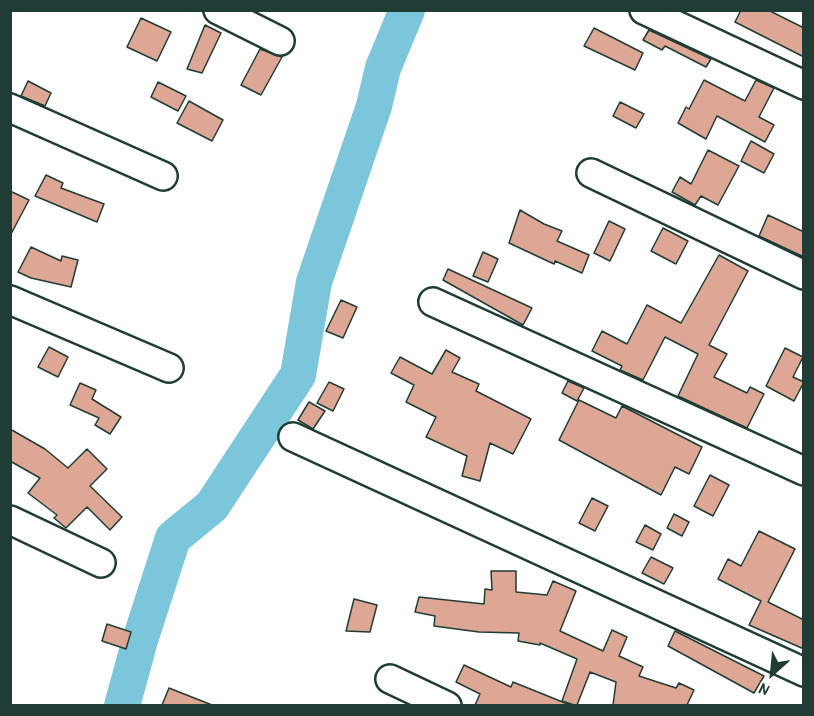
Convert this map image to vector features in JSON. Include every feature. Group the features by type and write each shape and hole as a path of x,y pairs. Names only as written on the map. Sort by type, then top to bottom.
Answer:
{"street":[{"path":"218,10 280,41"},
{"path":"644,10 804,85"},
{"path":"10,108 163,176"},
{"path":"591,173 804,275"},
{"path":"10,300 169,368"},
{"path":"433,302 804,471"},
{"path":"293,437 804,672"},
{"path":"10,520 101,563"},
{"path":"390,679 447,705"}],"building":[{"path":"741,10 768,10 804,28 804,57 735,22"},
{"path":"141,18 171,32 157,61 127,47"},
{"path":"205,25 221,33 202,73 187,69"},
{"path":"594,28 643,53 635,70 584,46"},
{"path":"649,30 711,59 706,67 665,46 662,50 643,40"},
{"path":"260,49 282,57 261,95 241,85"},
{"path":"704,80 745,101 756,80 774,88 759,117 774,125 765,142 717,116 706,139 678,123 686,107 689,109"},
{"path":"28,81 51,93 45,106 21,96"},
{"path":"158,82 186,96 178,111 151,97"},
{"path":"189,101 223,120 212,141 177,123"},
{"path":"620,102 644,114 636,128 613,116"},
{"path":"751,141 774,154 764,173 741,161"},
{"path":"708,150 739,166 718,205 701,196 695,205 672,192 680,177 691,184"},
{"path":"46,175 63,183 61,188 104,204 97,222 35,196"},
{"path":"10,191 29,200 10,236"},
{"path":"520,210 562,231 557,241 589,255 582,273 555,261 554,264 509,243"},
{"path":"768,215 804,232 804,257 759,236"},
{"path":"609,221 625,229 610,261 594,253"},
{"path":"663,228 688,241 676,264 651,251"},
{"path":"31,247 61,261 62,256 78,260 71,287 31,278 18,272"},
{"path":"483,252 498,259 488,282 473,276"},
{"path":"719,255 748,271 709,345 727,354 714,377 747,393 750,387 764,394 747,428 678,396 698,354 665,337 643,380 620,370 622,366 592,351 602,331 627,344 647,305 681,323"},
{"path":"448,269 532,308 523,325 443,280"},
{"path":"341,300 357,307 343,338 326,331"},
{"path":"49,347 68,357 58,377 38,367"},
{"path":"785,348 803,357 793,377 804,382 794,401 766,386"},
{"path":"446,350 460,358 452,372 479,384 476,391 531,419 513,454 490,443 480,481 462,476 467,456 426,437 436,417 406,402 414,385 391,373 400,357 432,374"},
{"path":"568,381 584,388 577,401 562,393"},
{"path":"329,382 344,389 333,411 317,403"},
{"path":"80,383 96,390 92,399 121,417 110,434 95,425 99,418 70,405"},
{"path":"579,400 616,418 622,406 702,447 689,474 675,467 661,495 559,440"},
{"path":"309,402 325,411 313,429 298,420"},
{"path":"10,429 45,449 68,468 87,449 107,469 90,486 122,517 110,530 87,507 66,528 54,518 57,515 28,493 40,478 10,461"},
{"path":"710,475 729,485 713,516 694,506"},
{"path":"592,498 608,506 595,531 579,523"},
{"path":"674,514 689,522 682,536 667,528"},
{"path":"645,525 661,534 653,550 636,542"},
{"path":"759,531 795,549 768,602 804,620 804,649 749,625 761,601 718,579 728,559 741,566"},
{"path":"651,557 673,568 664,584 642,573"},
{"path":"491,571 516,571 516,592 547,595 553,581 576,591 560,631 603,651 612,630 627,637 619,656 643,667 639,676 676,688 679,683 694,690 687,705 613,705 616,682 590,672 577,705 562,701 577,659 540,643 540,645 518,641 519,633 479,632 434,626 435,616 415,612 419,597 484,604 485,589 492,590"},
{"path":"354,599 377,605 370,632 346,631"},
{"path":"107,624 131,632 126,649 102,641"},
{"path":"675,631 764,676 754,693 668,646"},
{"path":"464,665 511,687 513,682 570,705 475,705 480,694 456,682"},
{"path":"169,688 212,705 162,705"}],"waterway":[{"path":"122,706 140,640 173,538 212,506 298,375 314,282 374,106 383,68 407,10"}]}
